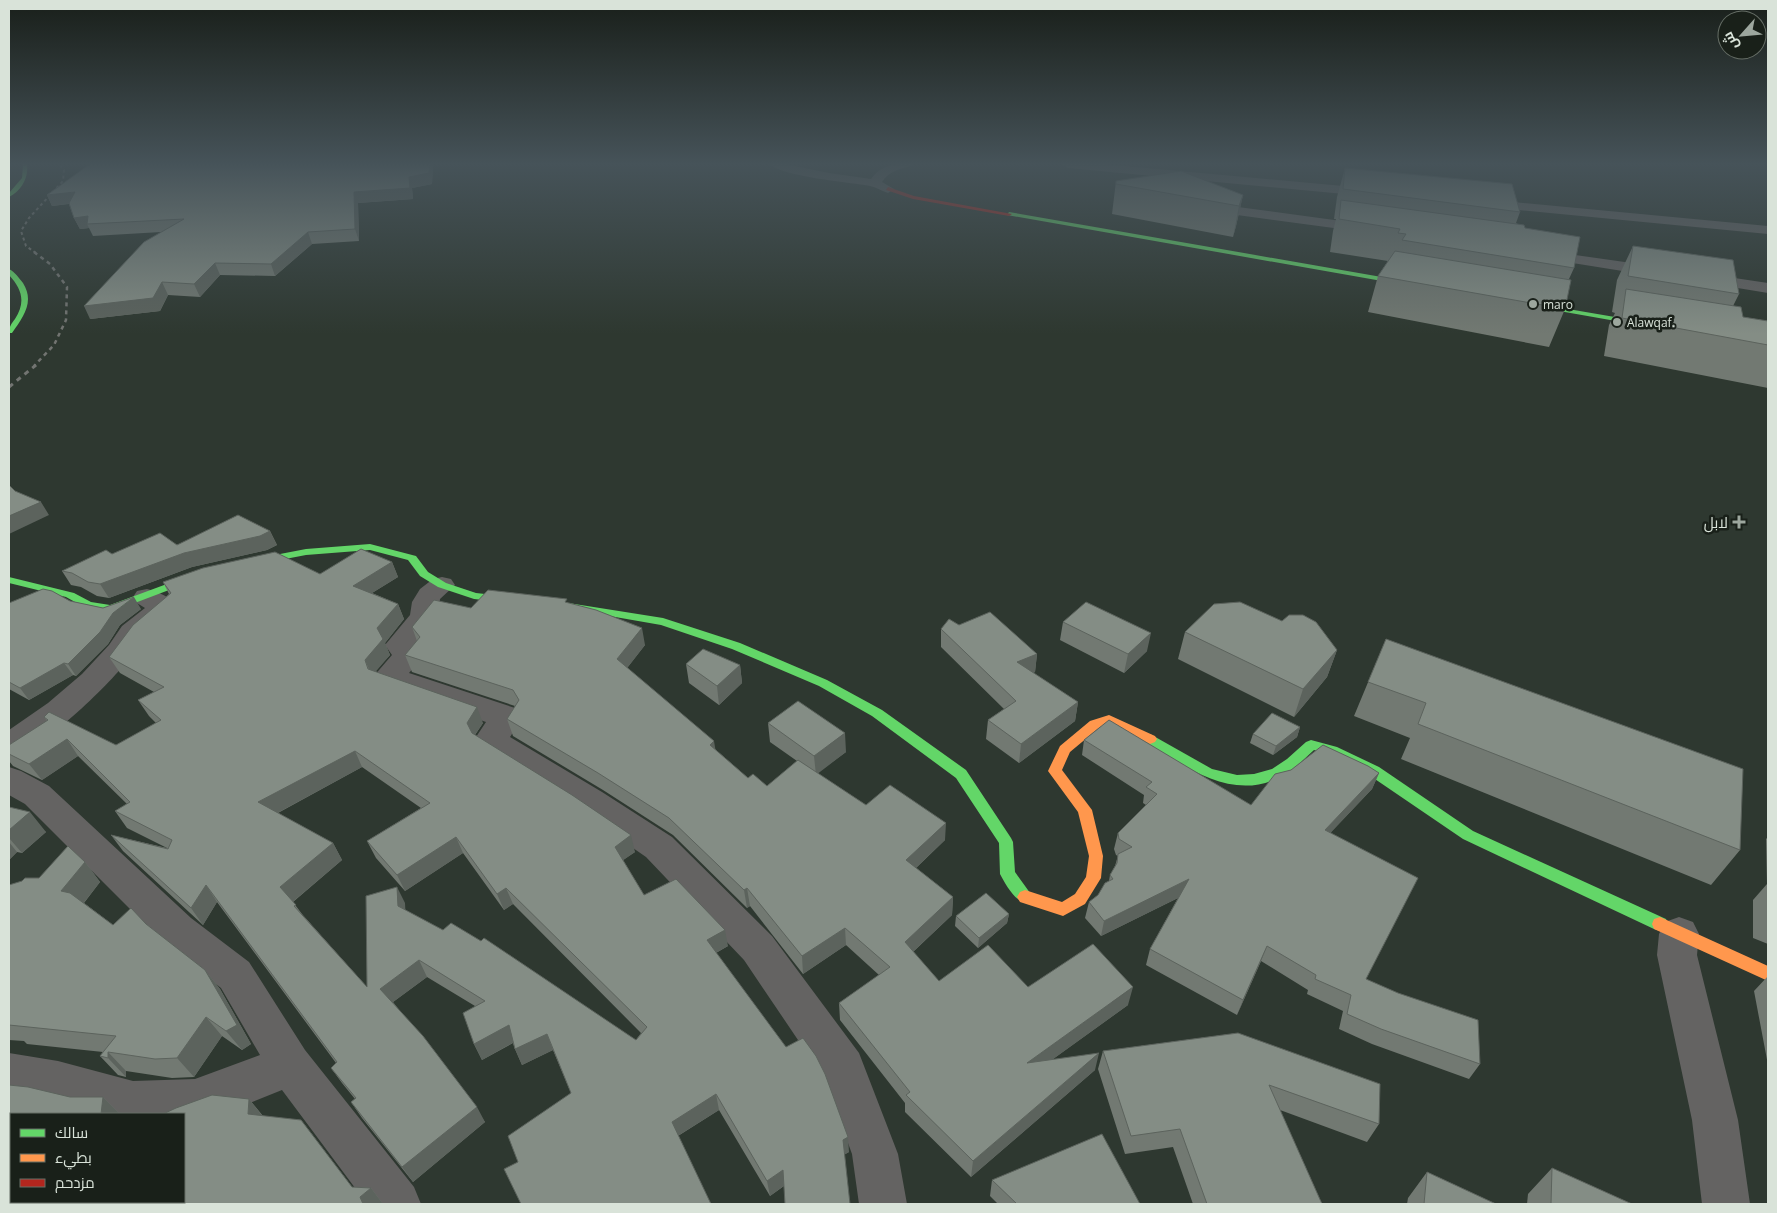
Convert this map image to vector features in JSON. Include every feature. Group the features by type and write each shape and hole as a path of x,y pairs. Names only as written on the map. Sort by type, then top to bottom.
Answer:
{"street":[{"path":"1057,221 1425,281"},
{"path":"1308,221 1384,231"},
{"path":"1669,221 1768,230"},
{"path":"1521,251 1670,273"},
{"path":"9,271 25,288 28,298 24,311 9,330"},
{"path":"1689,276 1768,288"},
{"path":"1513,301 1660,321 1523,292"},
{"path":"236,566 306,552 370,548 412,558 424,574 442,585 474,596 529,602"},
{"path":"9,580 70,595 88,605 111,609 210,573"},
{"path":"442,585 430,592 423,605 424,617 399,645 410,654 388,677 507,717 490,740 590,801 659,847 758,948 843,1068 875,1154 883,1204"},
{"path":"9,746 60,711 93,681 118,652 132,632 164,607 147,596"},
{"path":"548,604 664,622 736,646 823,683 877,713 961,774 1006,842 1008,874 1025,897 1043,904 1063,909 1080,899 1093,878 1096,856 1085,810 1055,772 1065,749 1096,724 1108,720 1144,736 1216,778 1245,782 1272,775 1293,761 1311,745 1332,750 1374,770 1468,835 1768,974"},
{"path":"9,780 37,795 176,930 235,975 290,1065 397,1204"},
{"path":"1679,934 1678,955 1715,1120 1726,1204"},
{"path":"9,1075 58,1083 133,1104 195,1102 290,1065"}],"building":[{"path":"87,221 153,221 87,224"},
{"path":"181,221 355,221 355,229 308,232 271,264 215,263 194,284 162,282 153,298 84,306 144,242"},
{"path":"1349,221 1492,221 1524,225 1525,228 1580,237 1574,268 1402,240 1406,234 1398,233 1400,229"},
{"path":"1633,246 1733,260 1739,294 1628,276"},
{"path":"1395,251 1571,280 1565,309 1378,276"},
{"path":"1626,289 1741,307 1743,317 1768,321 1768,345 1622,318"},
{"path":"9,485 15,491 41,502 9,516"},
{"path":"238,515 270,531 260,536 184,553 100,584 88,582 72,573 62,571 106,550 112,554 160,533 177,545"},
{"path":"361,549 392,562 353,586 398,604 377,628 383,639 365,660 368,669 477,707 467,723 472,733 572,795 631,835 615,847 644,895 676,879 725,930 707,940 786,1047 803,1038 816,1056 825,1074 848,1137 843,1140 850,1204 785,1204 783,1170 767,1181 716,1094 672,1122 711,1204 521,1204 504,1169 518,1162 508,1136 571,1093 547,1034 515,1049 509,1025 474,1044 463,1013 485,1001 419,960 380,989 423,1036 477,1107 402,1167 351,1102 356,1098 331,1068 337,1062 206,885 191,908 111,835 168,849 172,840 115,811 130,802 67,739 29,764 9,754 9,745 48,720 44,717 49,712 116,745 161,720 138,700 164,687 109,657 133,625 171,593 163,582 203,568 275,552 320,574","holes":["355,751 430,803 367,841 397,875 456,837 497,894 506,888 647,1027 636,1040 484,938 481,941 451,923 443,930 398,906 397,887 366,896 367,987 294,906 296,905 280,887 333,843 258,802"]},
{"path":"43,589 52,591 70,601 103,608 134,597 113,613 100,632 68,664 64,663 20,688 9,682 9,603"},
{"path":"488,590 567,599 565,602 596,610 642,628 617,659 714,741 710,745 748,778 753,774 767,786 798,760 866,805 890,785 946,823 906,860 953,897 905,942 939,981 988,945 1028,987 1093,944 1133,987 1027,1063 1099,1053 973,1161 906,1095 910,1092 839,1003 890,967 845,928 802,956 747,888 744,890 669,818 507,719 519,700 513,690 405,655 420,637 412,627 434,600 471,608"},
{"path":"1086,602 1151,633 1128,654 1063,622"},
{"path":"1240,602 1282,621 1289,615 1303,615 1316,622 1337,650 1303,689 1185,632 1214,604"},
{"path":"990,612 1037,654 1017,662 1078,702 1021,744 988,720 1016,701 941,629 949,619 959,625"},
{"path":"1386,639 1743,769 1740,850 1418,724 1426,703 1368,682"},
{"path":"703,649 740,665 717,686 686,664"},
{"path":"798,701 845,733 814,756 768,723"},
{"path":"1272,713 1300,727 1276,746 1253,734"},
{"path":"1109,720 1251,805 1275,774 1291,770 1323,745 1379,773 1325,830 1418,878 1366,979 1398,993 1478,1020 1480,1064 1381,1029 1347,1014 1351,995 1315,979 1316,975 1267,946 1243,1000 1150,949 1189,879 1104,921 1089,902 1098,895 1105,883 1113,879 1110,875 1117,863 1118,854 1132,847 1119,839 1118,833 1157,794 1146,787 1152,782 1084,740"},
{"path":"9,807 30,812 9,830"},
{"path":"68,846 85,862 61,891 70,893 113,925 131,908 146,924 205,970 237,1025 226,1031 206,1017 177,1058 155,1059 108,1052 108,1058 100,1056 116,1036 9,1025 9,885 22,881 25,878 39,878"},
{"path":"986,893 1009,914 979,938 956,916"},
{"path":"1238,1033 1380,1084 1379,1124 1269,1085 1322,1204 1207,1204 1180,1129 1131,1136 1103,1051"},
{"path":"9,1085 28,1087 70,1097 103,1097 101,1113 10,1113 9,1181"},
{"path":"212,1095 249,1099 248,1114 301,1120 352,1187 371,1188 360,1197 363,1204 58,1204 185,1203 185,1113 165,1113"},
{"path":"1102,1134 1140,1204 1017,1204 992,1180"},
{"path":"1552,1168 1632,1204 1551,1204"},
{"path":"1427,1172 1496,1204 1424,1204"}],"railway":[{"path":"27,221 21,231 26,246 36,253"},
{"path":"34,252 50,264 67,287 66,320 54,345 34,366"},
{"path":"9,387 36,365"}],"traffic: fast":[{"path":"1047,221 1416,285"},
{"path":"9,271 22,287 26,301 21,314 9,331"},
{"path":"1527,304 1650,325"},
{"path":"249,563 306,552 370,547 412,558 424,574 442,585 474,596 520,601"},
{"path":"9,580 70,595 88,605 111,609 202,574"},
{"path":"562,605 663,622 736,646 823,683 877,713 961,774 1006,842 1008,874 1025,897"},
{"path":"1150,739 1207,772 1222,778 1237,780 1254,780 1277,773 1311,745 1332,750 1374,771 1468,835 1660,924"}],"traffic: slow":[{"path":"1025,897 1063,909 1080,899 1093,878 1096,856 1085,810 1055,771 1065,749 1095,724 1109,720 1150,739"},
{"path":"1660,924 1768,974"}],"place":[{"name":"maro","path":"1533,304"},
{"name":"Alawqaf.","path":"1617,322"},
{"name":"لابل","path":"1739,522"}]}
